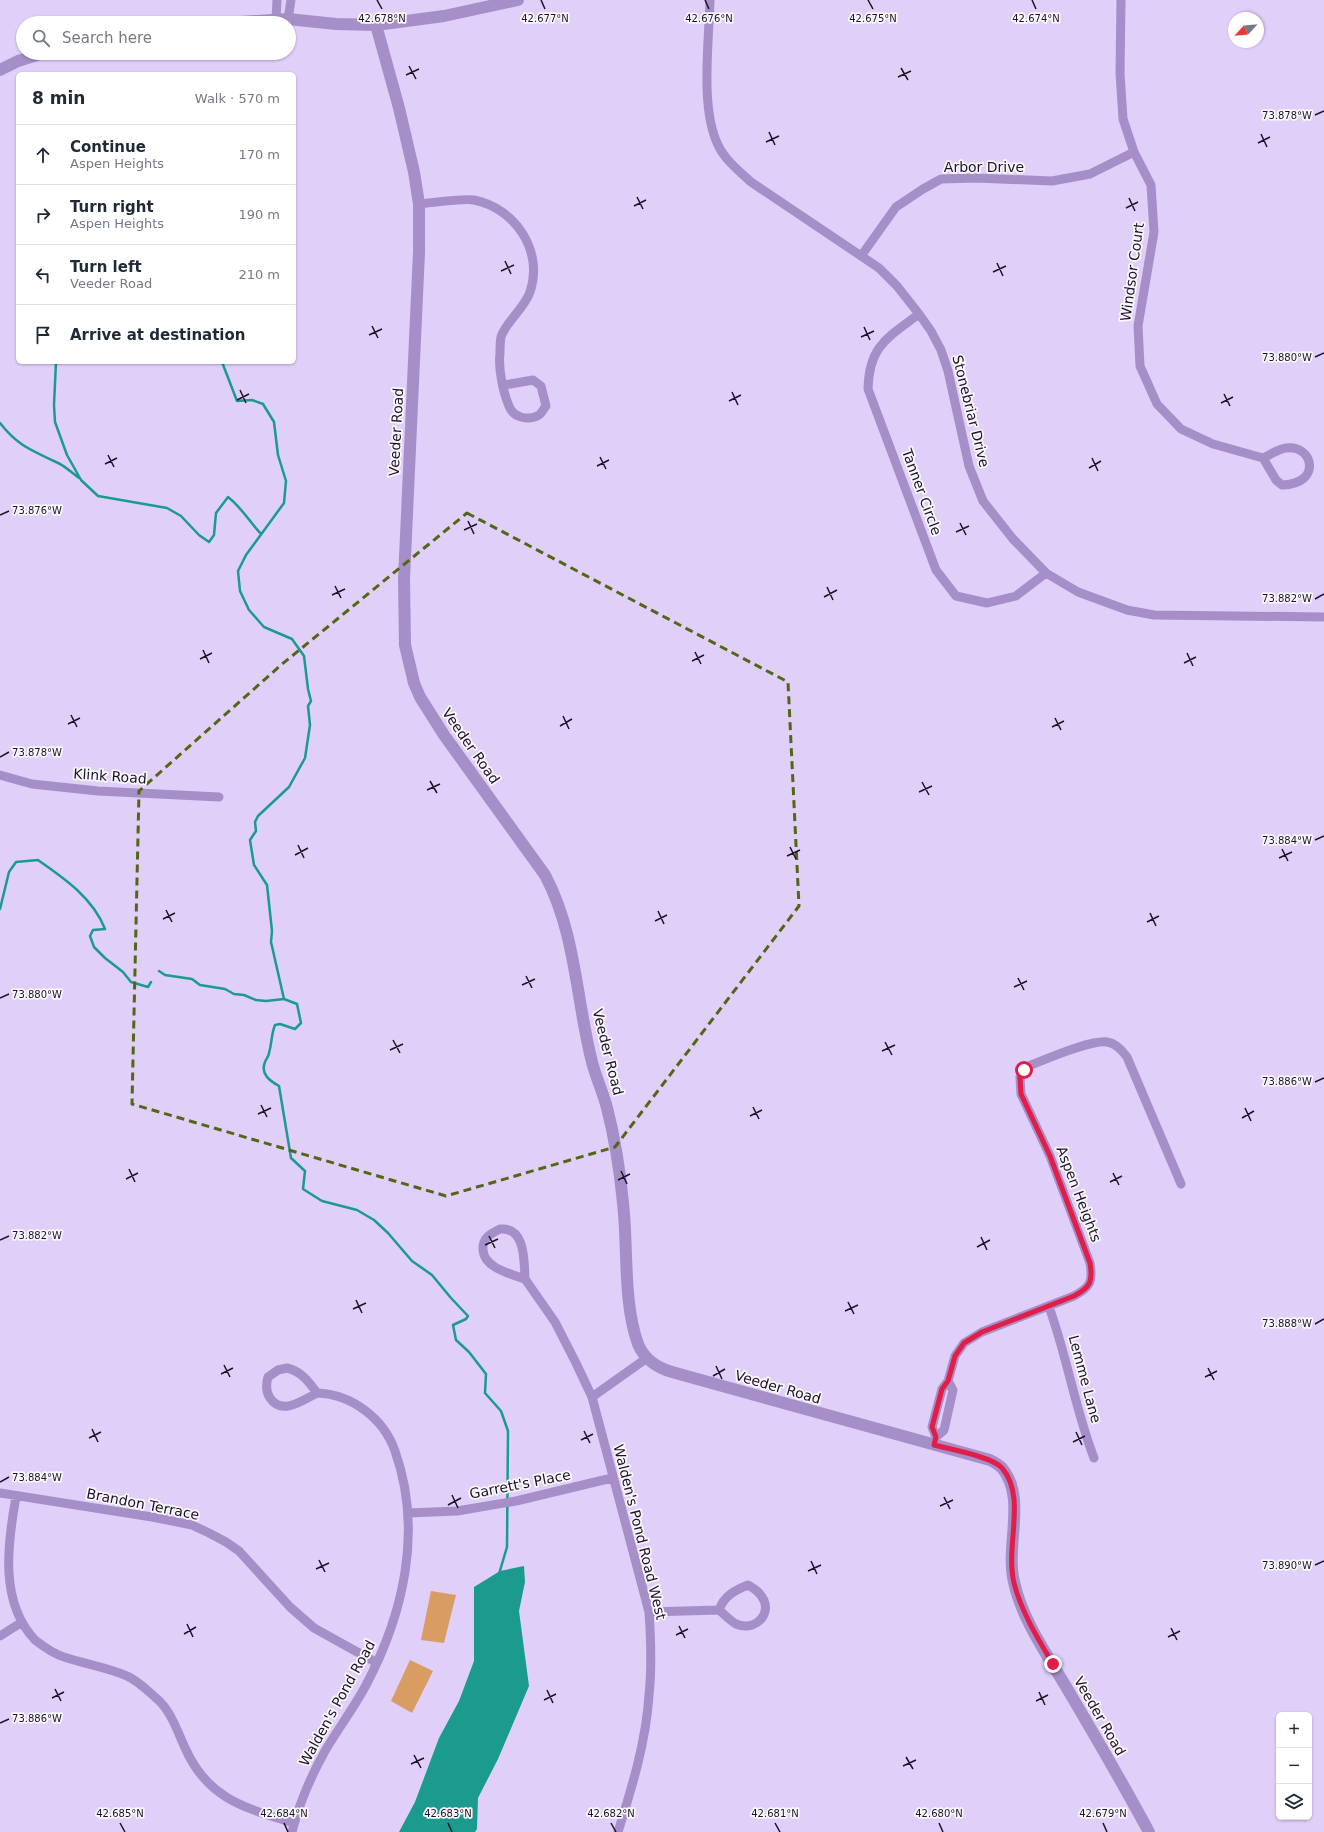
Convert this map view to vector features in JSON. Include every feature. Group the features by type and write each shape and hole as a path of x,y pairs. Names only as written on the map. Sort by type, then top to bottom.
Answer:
{"street":[{"path":"276,16 277,0"},
{"path":"288,16 291,0"},
{"path":"296,20 376,26 444,16 483,3 518,0"},
{"name":"Stonebriar Drive","path":"710,0 707,104 712,129 718,146 732,165 750,182 879,268 897,286 931,331 941,350 948,371 969,466 983,501 1013,539 1046,574 1078,592 1127,610 1154,615 1324,617"},
{"name":"Windsor Court","path":"1122,0 1120,73 1123,119 1134,152 1151,185 1154,232 1138,326 1140,366 1157,404 1181,430 1213,444 1263,458"},
{"name":"Veeder Road","path":"376,26 414,172 419,204 419,260 404,579 405,645 412,678 420,697 444,735 545,875 555,894 564,919 592,1062 613,1134 624,1204 632,1317 639,1345 647,1358 662,1369 935,1441 990,1460 1002,1467 1011,1481 1015,1499 1010,1557 1018,1597 1037,1636 1149,1832"},
{"path":"0,70 21,60"},
{"name":"Arbor Drive","path":"861,256 896,207 941,179 976,178 1052,181 1090,174 1134,152"},
{"path":"419,204 473,200 491,206 510,219 524,234 532,254 534,273 531,291 524,306 501,336 499,363 509,408 518,416 527,419 540,415 546,406 541,386 533,380 504,385"},
{"name":"Tanner Circle","path":"918,314 884,340 872,358 868,389 936,570 956,596 987,603 1016,596 1046,574"},
{"path":"1298,448 1306,455 1310,462 1309,472 1305,479 1294,484 1282,485 1276,480 1263,458 1280,449 1298,448"},
{"name":"Klink Road","path":"0,775 32,784 98,791 219,797"},
{"name":"Aspen Heights","path":"935,1441 932,1427 942,1389 948,1381 955,1356 964,1343 982,1332 1049,1307 1083,1292 1090,1284 1092,1276 1090,1263 1050,1156 1021,1094 1020,1077 1024,1070 1031,1065 1092,1044 1107,1042 1121,1049 1127,1056 1181,1184"},
{"path":"504,1229 516,1236 523,1247 525,1279 501,1271 485,1259 483,1245 484,1240 489,1235 504,1229"},
{"name":"Walden's Pond Road West","path":"525,1279 555,1322 592,1397 612,1478 649,1612 651,1641 650,1695 643,1739 630,1793 618,1832"},
{"name":"Lemme Lane","path":"1049,1307 1060,1338 1086,1436 1094,1458"},
{"path":"592,1397 647,1358"},
{"path":"287,1368 294,1369 308,1380 317,1393 296,1404 281,1407 274,1403 269,1397 266,1391 267,1381 272,1373 278,1370 287,1368"},
{"name":"Walden's Pond Road","path":"293,1828 303,1797 322,1757 365,1687 377,1663 393,1624 404,1583 407,1560 408,1513 400,1466 393,1445 382,1426 360,1406 341,1397 317,1393"},
{"name":"Garrett's Place","path":"408,1513 457,1510 516,1501 612,1478"},
{"name":"Brandon Terrace","path":"0,1494 152,1517 192,1525 226,1542 239,1551 290,1607 314,1628 377,1663"},
{"path":"16,1497 4,1570 8,1600 19,1624 40,1644 62,1656 128,1676 157,1699 165,1709 189,1758 209,1783 240,1806 293,1828"},
{"path":"649,1612 719,1610 736,1624 748,1626 759,1621 766,1608 764,1600 757,1590 748,1585 727,1596 722,1602 719,1610"},
{"path":"0,1636 19,1624"}],"highlighted area":[{"path":"467,513 788,682 799,906 615,1147 446,1196 132,1104 139,791 281,665"}],"shaded area":[{"path":"524,1566 525,1582 519,1611 529,1686 498,1759 478,1798 477,1829 475,1832 399,1832 415,1802 439,1738 459,1701 474,1661 474,1587 500,1571"},
{"path":"431,1591 456,1595 444,1643 421,1640"},
{"path":"410,1660 433,1671 412,1713 391,1701"}],"waterway":[{"path":"56,364 54,405 55,422 67,455 81,480 98,496 167,508 181,516 199,535 209,542 214,535 216,513 228,497 261,534"},
{"path":"223,364 237,401 252,400 263,404 274,422 278,455 286,481 284,503 246,555 238,571 240,591 249,610 264,627 292,639 304,656 311,701 308,706 310,725 305,758 289,787 258,816 255,822 256,831 250,840 254,865 267,885 272,931 271,942 284,999"},
{"path":"0,423 25,447 62,465 79,478"},
{"path":"0,909 9,872 16,862 38,860 77,890 100,918 105,929 93,930 90,936 94,947 123,972 131,982 148,987 151,982"},
{"path":"159,971 165,975 192,979 200,985 225,989 234,994 244,995 256,1000 266,1001 284,999 297,1004 301,1023 295,1029 280,1024 275,1025 269,1054 264,1066 267,1077 279,1086 291,1158 305,1171 303,1189 322,1201 357,1210 374,1220 388,1233 412,1261 432,1275 468,1316 466,1319 453,1325 456,1340 469,1352 486,1374 485,1393 501,1411 508,1431 507,1547 499,1574"}],"route":[{"path":"1024,1070 1020,1077 1021,1094 1050,1156 1090,1263 1092,1276 1090,1284 1083,1292 1049,1307 982,1332 964,1343 955,1356 948,1381 942,1389 932,1427 936,1437 934,1445 990,1460 1002,1467 1011,1481 1015,1499 1010,1557 1014,1582 1018,1597 1037,1636 1053,1664"}]}
